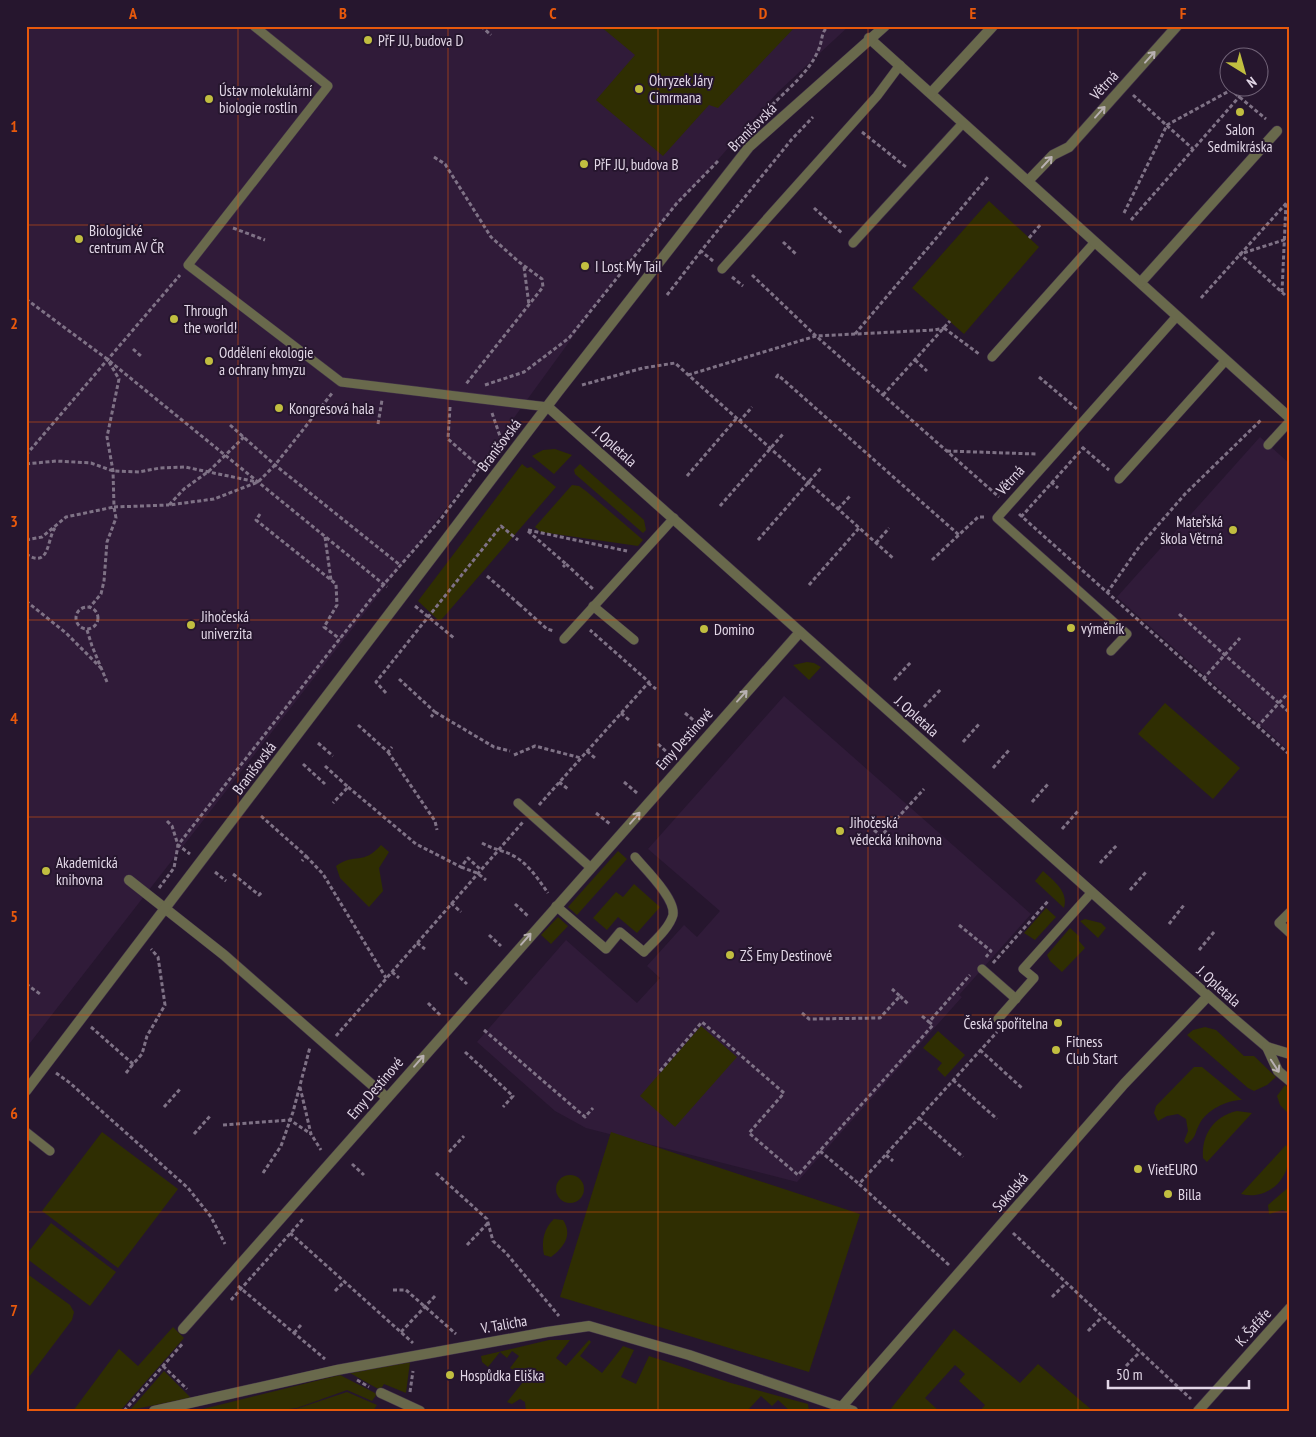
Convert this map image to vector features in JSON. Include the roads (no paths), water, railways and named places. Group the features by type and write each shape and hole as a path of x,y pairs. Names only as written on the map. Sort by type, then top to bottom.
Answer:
{"street":[{"name":"Branišovská","path":"26,1091 558,392 749,147 869,38 885,26"},
{"path":"931,93 993,26"},
{"name":"Větrná","path":"1028,181 1053,155 1069,146 1177,26"},
{"path":"869,38 1289,416"},
{"path":"1141,282 1277,131"},
{"name":"J. Opletala","path":"548,406 1208,996 1267,1047 1290,1054"},
{"name":"Emy Destinové","path":"183,1329 800,632"},
{"path":"129,880 166,909 387,1098"},
{"name":"Sokolská","path":"840,1408 1124,1084 1208,996"},
{"name":"J. Opletala","path":"1267,1047 1278,1071 1290,1081"},
{"name":"K. Šafáře","path":"1199,1410 1290,1308"},
{"name":"V. Talicha","path":"154,1411 337,1370 589,1326 689,1355 853,1411"},
{"path":"381,1393 420,1411"}],"lane":[{"path":"254,26 328,86 188,265 341,382 458,394 548,406"},
{"path":"722,268 852,124 900,65"},
{"path":"854,243 964,123"},
{"path":"992,357 1095,242"},
{"name":"Větrná","path":"1111,651 1127,634 997,518 1177,316"},
{"path":"1120,479 1226,360"},
{"path":"1268,445 1289,416"},
{"path":"566,637 674,518"},
{"path":"593,606 634,640"},
{"path":"518,803 590,867"},
{"path":"556,906 606,948 620,932 644,952 668,924 673,914 670,899 635,857"},
{"path":"998,1019 1034,978 1023,969 1092,892"},
{"path":"1290,912 1279,923 1290,933"},
{"path":"984,971 1016,999"},
{"path":"26,1132 50,1151"}],"place":[{"name":"PřF JU, budova D","path":"368,40"},
{"name":"Ohryzek Járy Cimrmana","path":"639,89"},
{"name":"Ústav molekulární biologie rostlin","path":"209,99"},
{"name":"Salon Sedmikráska","path":"1240,112"},
{"name":"PřF JU, budova B","path":"584,164"},
{"name":"Biologické centrum AV ČR","path":"79,239"},
{"name":"I Lost My Tail","path":"585,266"},
{"name":"Through the world!","path":"174,319"},
{"name":"Oddělení ekologie a ochrany hmyzu","path":"209,361"},
{"name":"Kongresová hala","path":"279,408"},
{"name":"Mateřská škola Větrná","path":"1233,530"},
{"name":"Jihočeská univerzita","path":"191,625"},
{"name":"výměník","path":"1071,628"},
{"name":"Domino","path":"704,629"},
{"name":"Jihočeská vědecká knihovna","path":"840,831"},
{"name":"Akademická knihovna","path":"46,871"},
{"name":"ZŠ Emy Destinové","path":"730,955"},
{"name":"Česká spořitelna","path":"1058,1023"},
{"name":"Fitness Club Start","path":"1056,1050"},
{"name":"VietEURO","path":"1138,1169"},
{"name":"Billa","path":"1168,1194"},
{"name":"Hospůdka Eliška","path":"450,1375"}]}
